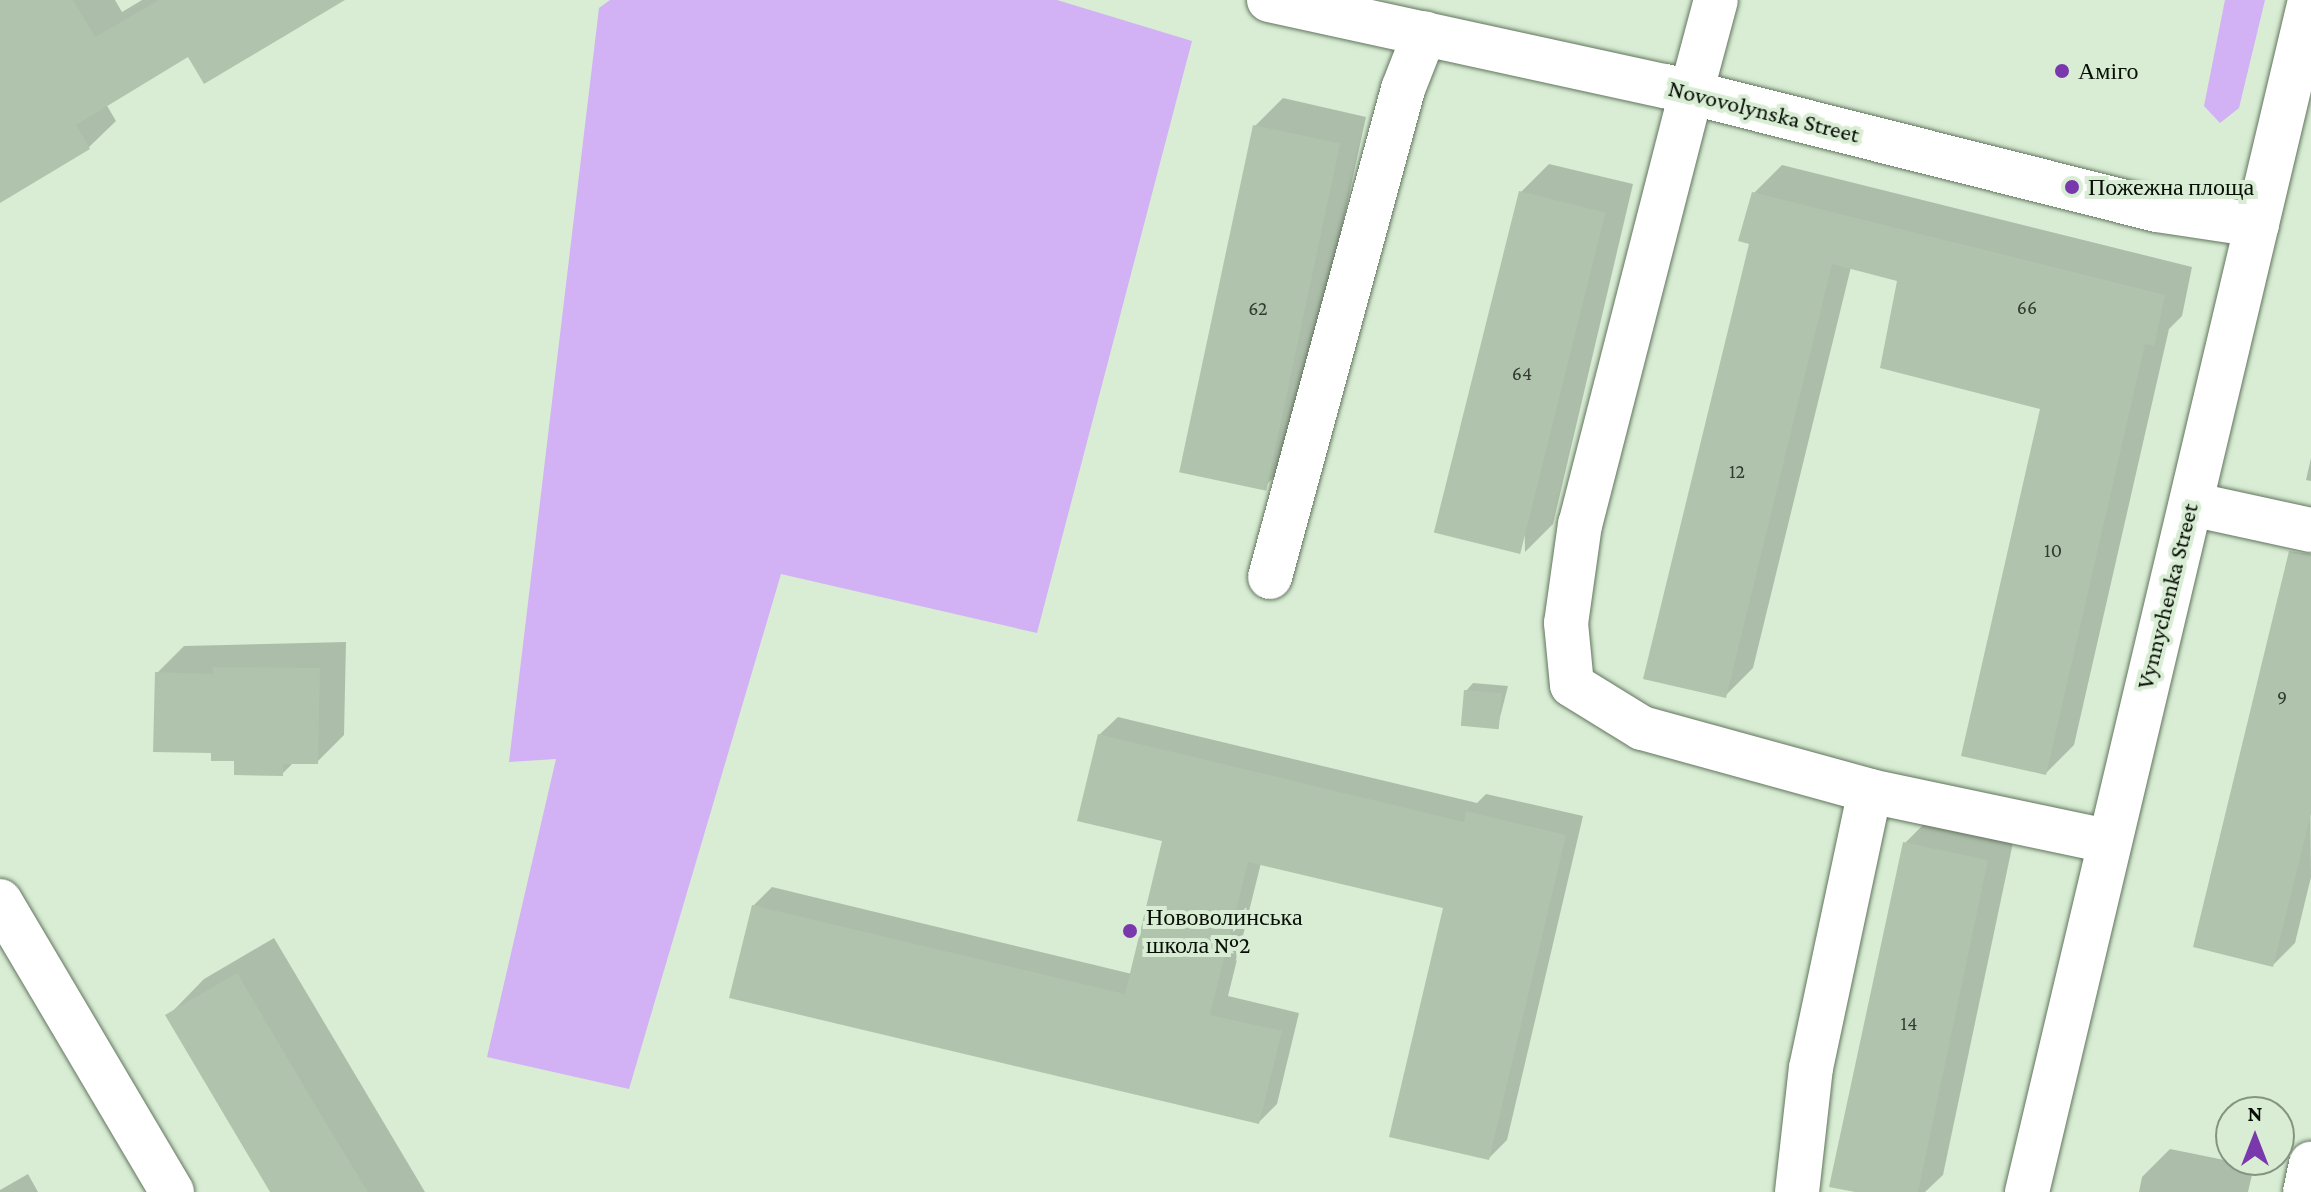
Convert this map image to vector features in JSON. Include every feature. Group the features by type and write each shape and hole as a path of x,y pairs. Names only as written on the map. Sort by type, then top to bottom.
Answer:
{"street":[{"name":"Novovolynska Street","path":"1269,0 1691,93 2157,210 2257,225"},
{"path":"1716,0 1580,524 1566,623 1572,685 1642,728 1870,791 2107,841"},
{"name":"Vynnychenka Street","path":"2027,1192 2107,841 2191,504 2310,0"},
{"path":"1270,577 1403,89 1425,33"},
{"path":"2191,504 2311,530"},
{"path":"1797,1192 1811,1068 1870,791"},
{"path":"0,901 172,1192"},
{"path":"2305,1192 2311,1164"}],"shaded area":[{"path":"610,0 1057,0 1192,41 1037,633 781,574 629,1089 487,1057 556,759 509,762 599,8"},
{"path":"2225,0 2265,0 2239,108 2220,123 2204,106"}],"building":[{"path":"0,0 73,0 95,37 159,0 345,0 204,84 188,57 76,125 90,149 0,203"},
{"path":"1253,125 1340,144 1266,491 1179,472"},
{"path":"1519,191 1605,213 1520,554 1434,533"},
{"path":"1752,192 2165,295 2154,346 2145,344 2046,775 1961,756 2040,409 1880,368 1897,281 1832,264 1726,698 1643,679 1749,244 1738,241"},
{"path":"2289,551 2311,554 2311,813 2273,967 2193,947"},
{"path":"213,667 320,668 318,764 283,764 283,776 234,775 234,761 211,761 211,753 153,752 155,672 213,674"},
{"path":"1464,690 1502,693 1499,729 1461,726"},
{"path":"1098,734 1464,822 1466,811 1566,835 1489,1160 1389,1137 1443,908 1248,862 1210,1015 1282,1031 1259,1124 729,998 752,905 1125,994 1162,841 1077,821"},
{"path":"1903,842 1988,860 1918,1192 1855,1192 1829,1187"},
{"path":"237,973 368,1192 270,1192 165,1015"}],"place":[{"name":"Аміго","path":"2062,71"},
{"name":"Пожежна площа","path":"2072,187"},
{"name":"Нововолинська школа №2","path":"1130,931"}]}
